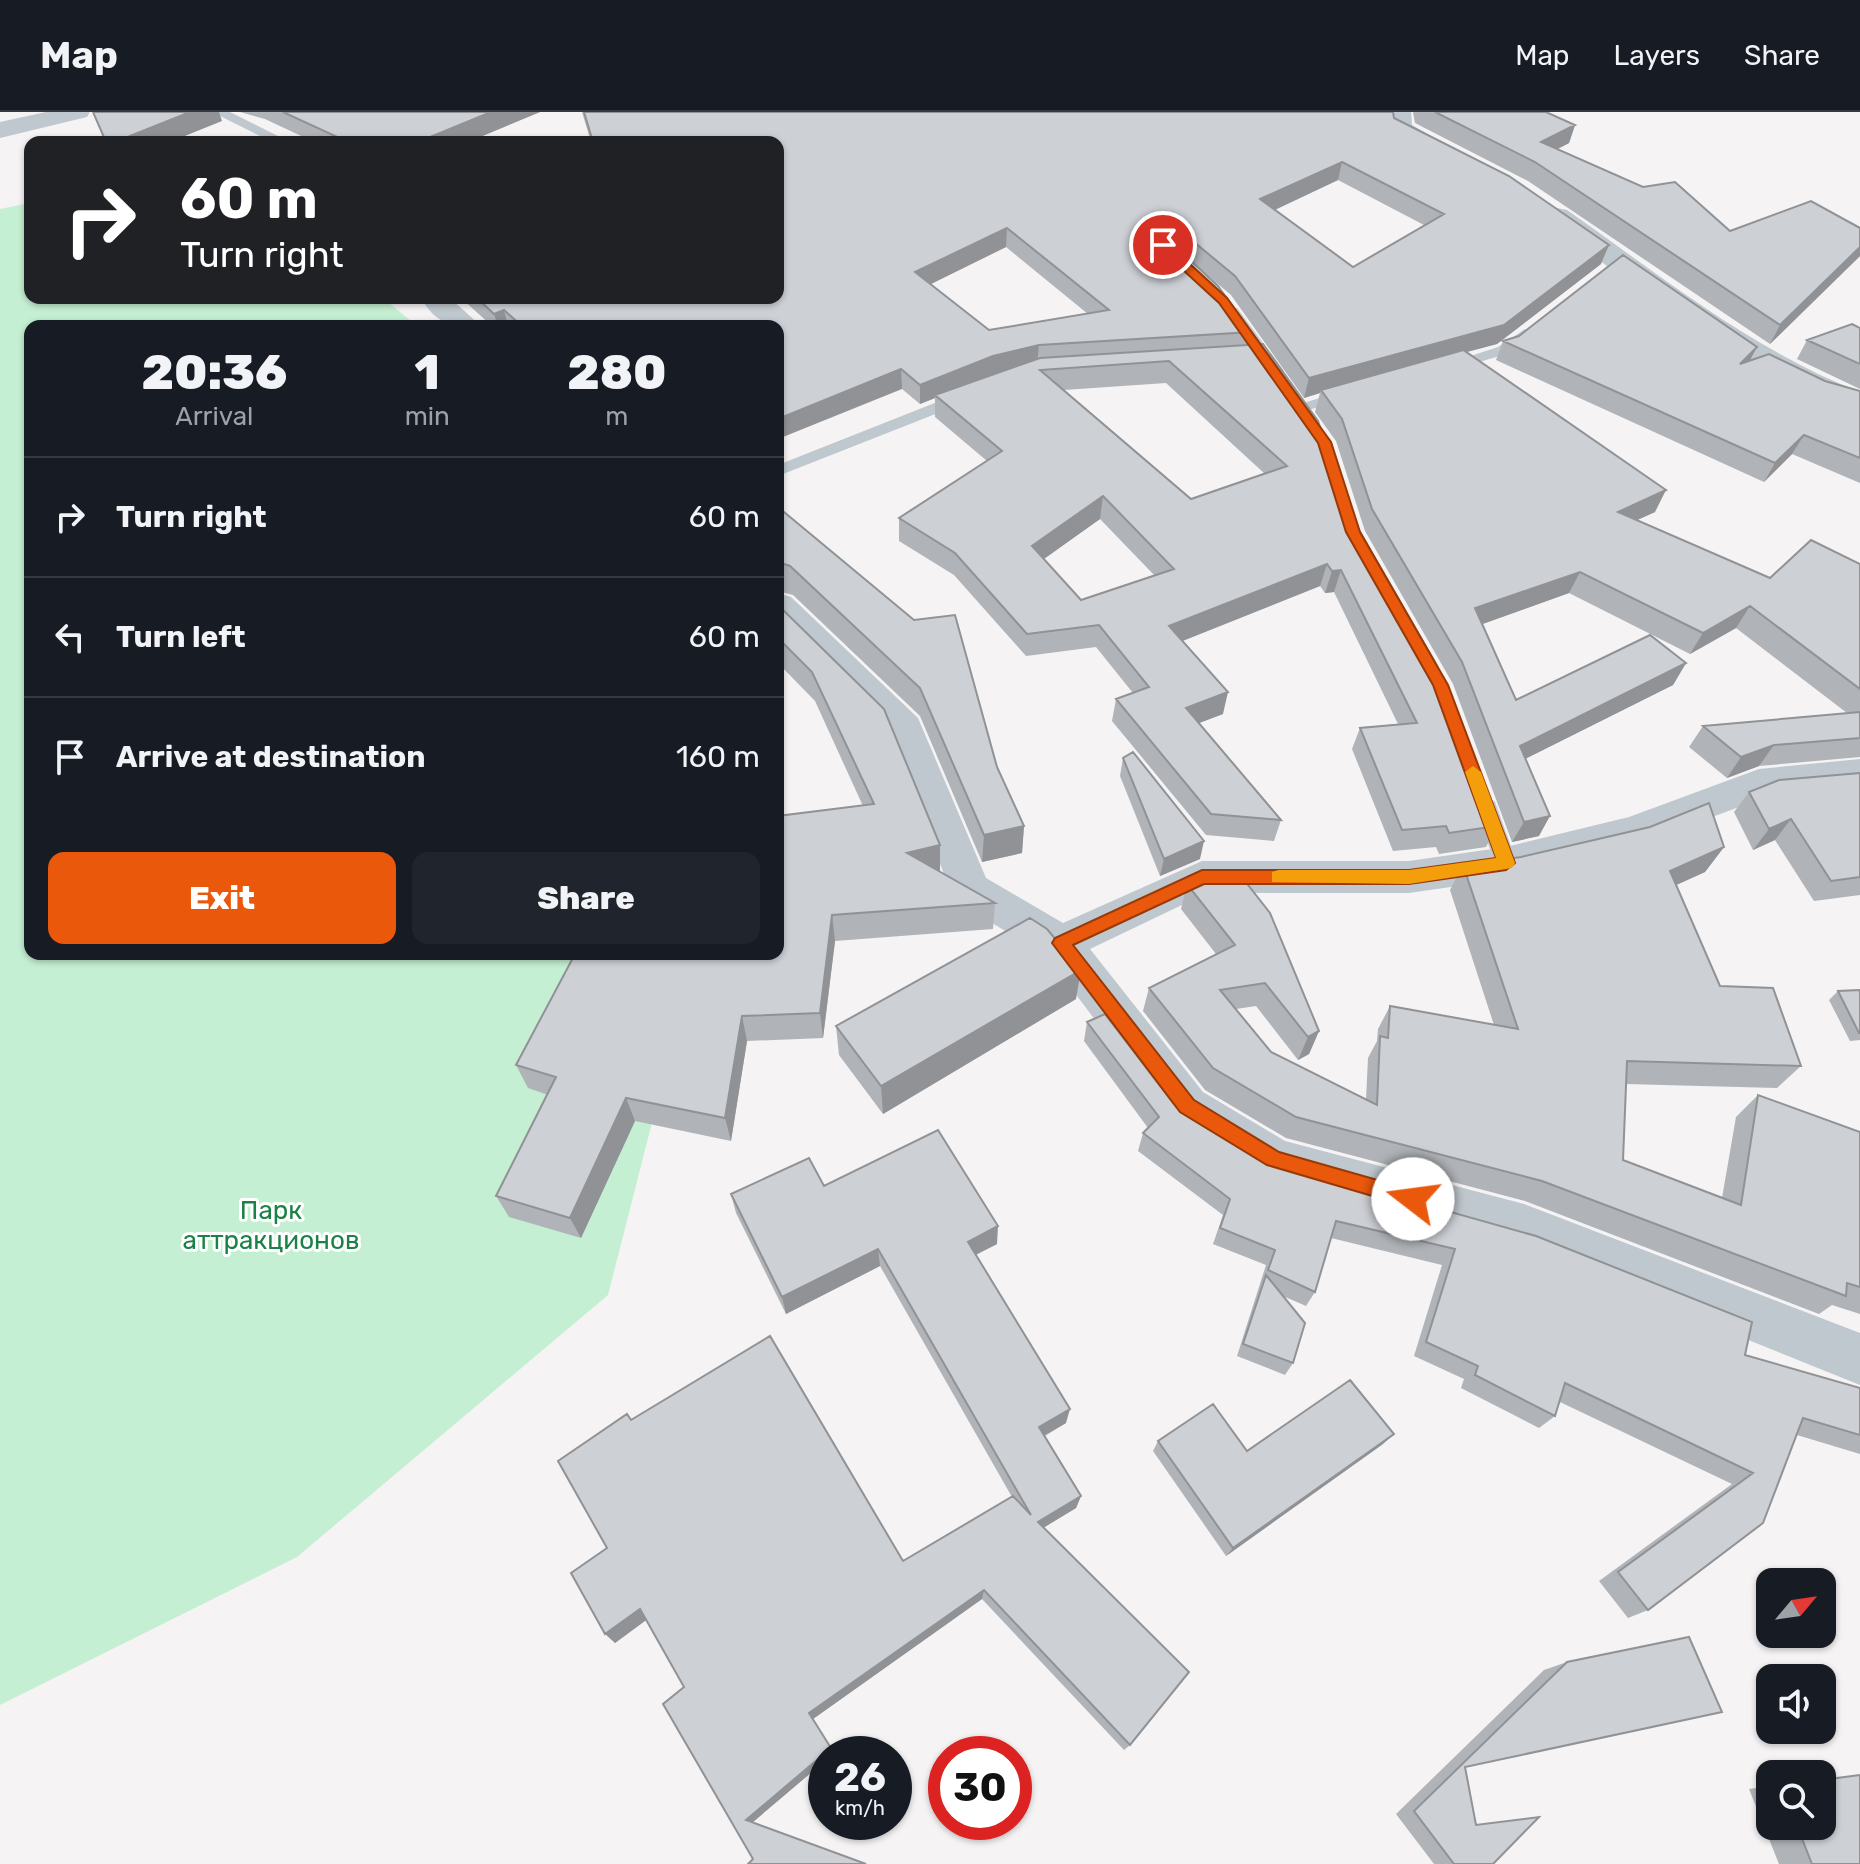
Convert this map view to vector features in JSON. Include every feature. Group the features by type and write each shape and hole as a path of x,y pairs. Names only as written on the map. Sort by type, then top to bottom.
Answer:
{"street":[{"path":"0,130 78,112"},
{"path":"1399,112 1400,129 1471,166"},
{"path":"1539,203 1615,264 1754,351 1836,395 1860,403"},
{"path":"439,304 459,320"},
{"path":"784,611 904,728 970,889 1061,943 1187,1106 1274,1159 1524,1227 1860,1359"},
{"path":"1061,943 1202,877 1409,877 1506,863 1635,831 1759,784 1860,774"}],"lane":[{"path":"219,112 270,136"},
{"path":"1223,300 1259,358 1296,401 1359,391"},
{"path":"1431,370 1504,350 1539,323"},
{"path":"784,469 985,388"},
{"path":"1479,789 1506,863"}],"green space":[{"name":"Парк аттракционов","path":"24,204 24,304 390,304 410,320 24,320 24,960 693,960 608,1295 297,1557 0,1705 0,209"}],"building":[{"path":"93,112 190,112 130,136 103,136"},
{"path":"283,112 491,112 433,136 335,136"},
{"path":"584,112 1393,112 1394,118 1509,176 1609,245 1504,325 1309,378 1235,276 1165,218 1158,221 1159,231 1218,286 1251,332 1039,345 993,356 920,385 901,369 784,417 784,320 515,320 504,310 494,314 483,304 784,304 784,136 591,136","holes":["1342,162 1444,214 1353,267 1260,199","1007,228 1109,310 989,330 915,272"]},
{"path":"1435,112 1546,112 1575,125 1541,142 1643,187 1675,182 1730,231 1811,201 1860,228 1860,247 1780,325 1535,162"},
{"path":"1623,255 1757,347 1740,364 1769,354 1825,381 1860,391 1860,458 1804,435 1775,463 1503,341 1519,336"},
{"path":"1852,324 1860,328 1860,364 1807,340"},
{"path":"1263,344 1318,421 1348,511 1436,664 1497,826 1449,833 1446,826 1402,830 1360,728 1417,723 1341,570 1332,571 1327,564 1169,626 1228,692 1186,708 1281,820 1211,814 1116,699 1149,687 1099,625 1027,634 955,553 899,518 1002,451 935,395 1040,358","holes":["1169,361 1287,466 1191,499 1040,370","1103,496 1174,569 1081,600 1032,546"]},
{"path":"1467,349 1465,351 1666,490 1618,512 1770,578 1811,540 1860,564 1860,689 1750,606 1703,633 1580,572 1475,608 1516,700 1650,635 1686,663 1520,746 1550,816 1524,822 1462,662 1372,509 1342,419 1321,390"},
{"path":"784,512 914,620 955,615 997,767 1024,826 984,835 920,688 790,566 784,564"},
{"path":"784,611 884,709 940,845 907,853 995,903 832,915 820,1013 742,1016 725,1118 626,1098 570,1218 496,1196 556,1077 516,1065 572,960 784,960 784,815 874,804 812,672 784,644"},
{"path":"1860,712 1860,738 1774,745 1741,757 1703,726"},
{"path":"1133,752 1204,841 1164,859 1123,758"},
{"path":"1860,773 1860,877 1831,881 1791,819 1769,829 1749,792 1779,780"},
{"path":"1709,803 1724,847 1670,871 1720,986 1773,988 1801,1066 1627,1061 1623,1160 1741,1205 1758,1095 1860,1132 1860,1287 1847,1283 1846,1296 1542,1181 1296,1117 1213,1068 1149,988 1235,945 1187,884 1215,871 1237,871 1270,913 1319,1031 1308,1037 1265,983 1220,990 1271,1052 1377,1105 1380,1036 1388,1038 1390,1006 1518,1029 1463,865 1521,857 1650,827"},
{"path":"1030,918 1047,929 1081,970 881,1086 836,1026"},
{"path":"1860,990 1860,1033 1859,1033 1838,991"},
{"path":"1105,1014 1174,1104 1263,1159 1536,1236 1752,1322 1745,1355 1860,1388 1860,1435 1803,1418 1763,1523 1648,1610 1618,1572 1753,1473 1565,1383 1555,1416 1475,1375 1478,1366 1426,1342 1455,1249 1336,1221 1315,1292 1268,1270 1275,1250 1220,1228 1230,1199 1143,1133 1159,1117 1087,1022"},
{"path":"938,1130 998,1226 968,1242 1070,1409 1039,1427 1081,1496 1038,1522 1189,1672 1130,1745 984,1590 809,1713 823,1736 808,1736 808,1767 746,1820 866,1864 748,1864 753,1859 663,1704 684,1687 640,1609 605,1634 571,1573 607,1548 558,1461 627,1414 631,1420 770,1336 903,1561 1013,1496 1031,1515 878,1249 782,1297 731,1194 809,1158 824,1186"},
{"path":"1266,1275 1305,1323 1293,1363 1243,1344"},
{"path":"1350,1380 1394,1434 1233,1548 1158,1441 1213,1404 1247,1451"},
{"path":"1689,1637 1722,1712 1465,1767 1476,1825 1539,1817 1493,1864 1454,1864 1414,1811 1567,1662"},
{"path":"1860,1775 1860,1864 1812,1864 1803,1840 1836,1840 1836,1778"}],"slow traffic":[{"path":"1278,877 1409,877 1506,863 1473,772"}],"route":[{"path":"1163,245 1223,300 1324,442 1353,532 1440,685 1506,863 1409,877 1202,877 1061,943 1187,1106 1274,1159 1413,1199"}]}
